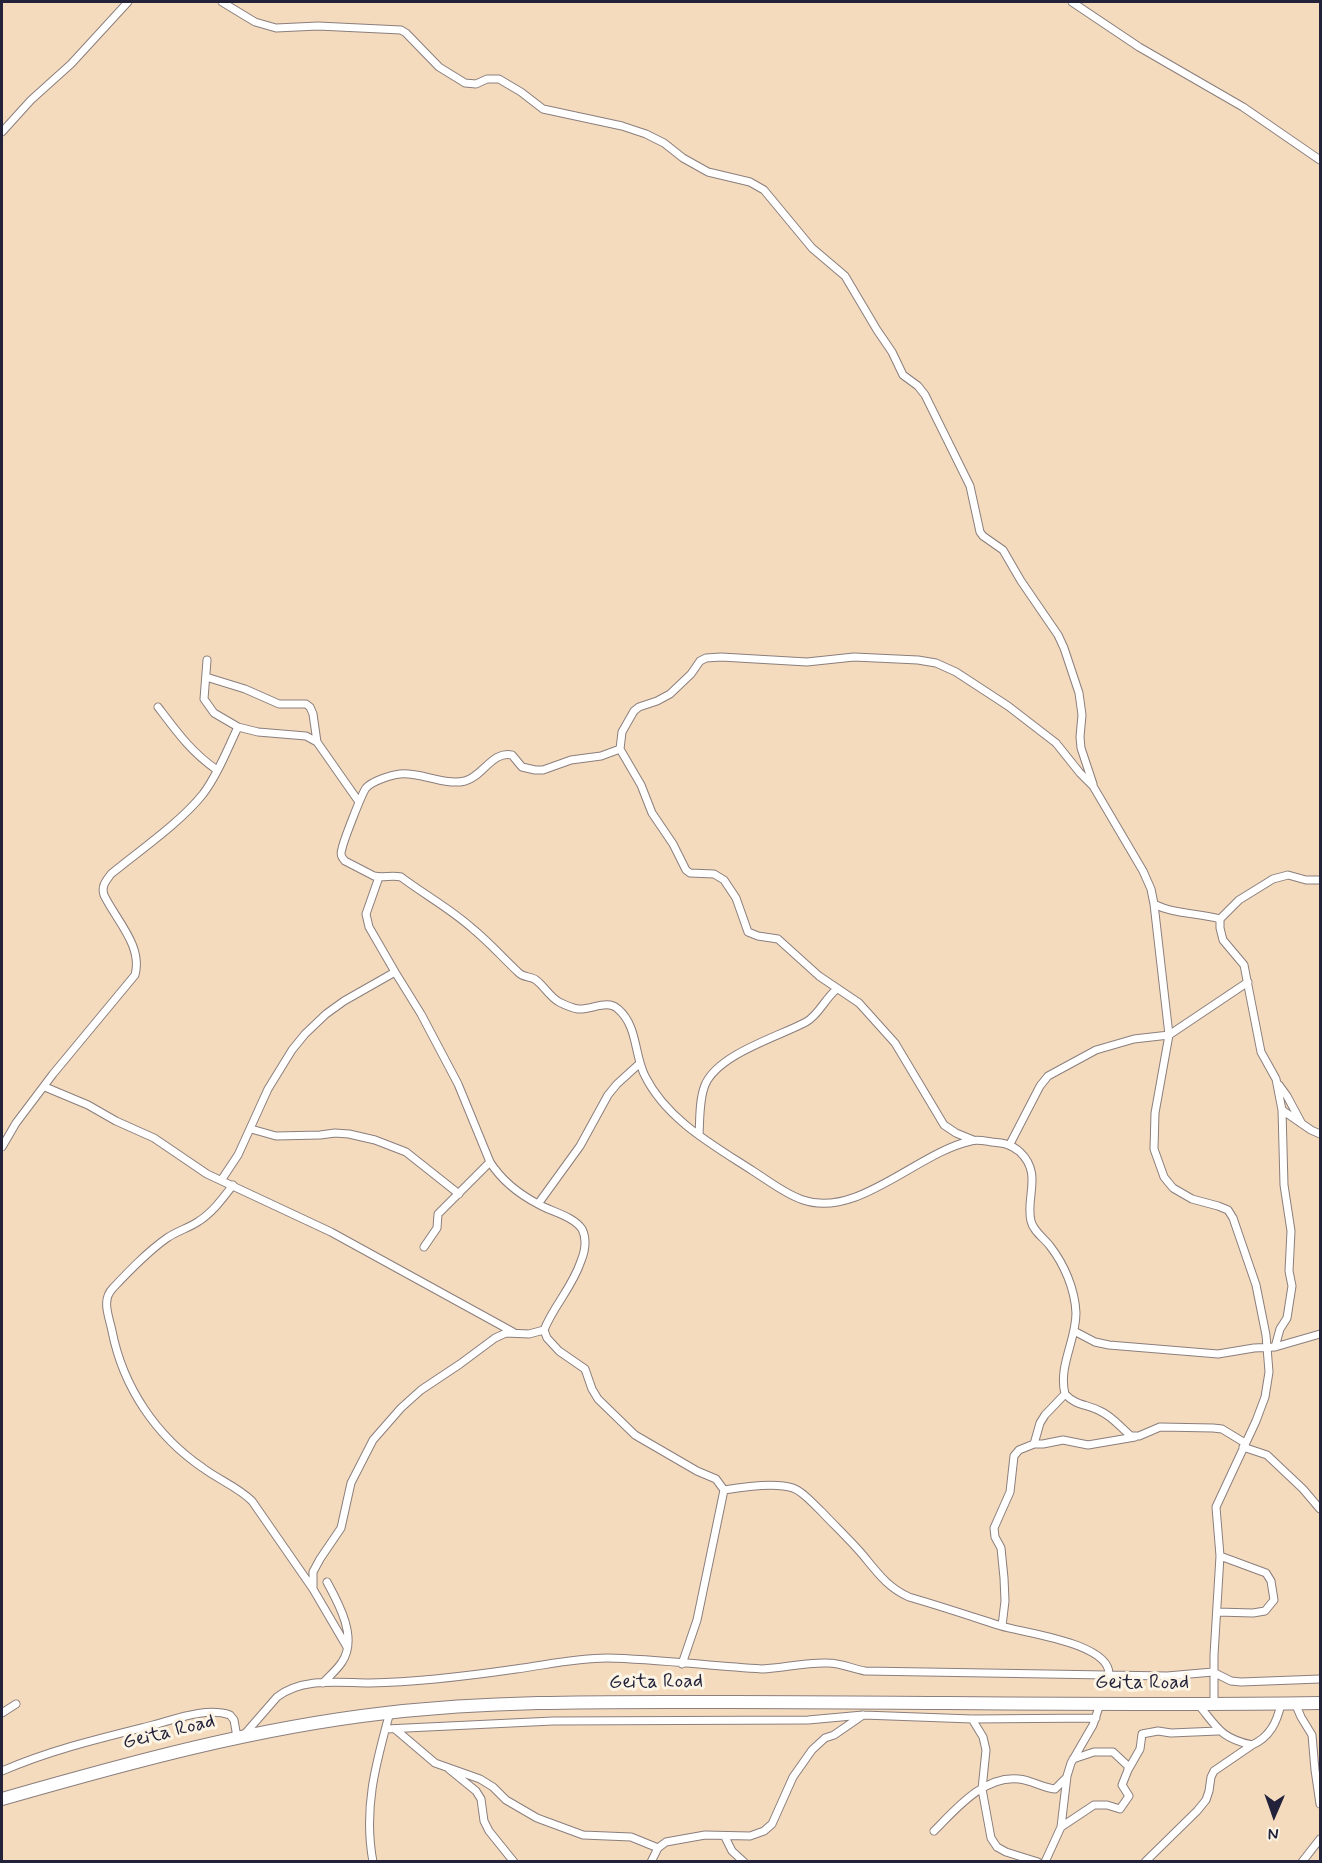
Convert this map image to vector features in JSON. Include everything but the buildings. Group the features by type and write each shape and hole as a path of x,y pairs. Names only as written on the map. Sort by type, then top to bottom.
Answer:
{"highway":[{"name":"Geita Road","path":"2,1799 164,1754 240,1737 390,1712 491,1705 659,1702 1320,1703"}],"street":[{"path":"2,132 128,2"},
{"path":"222,2 255,22 276,28 318,26 401,30 412,38 439,67 465,83 476,84 487,79 499,79 543,109 622,126 646,134 664,142 683,158 708,172 750,182 770,195 812,248 846,276 892,352 903,375 918,386 925,395 942,426 948,446 963,469 970,486 980,532 1003,550 1058,635 1079,693 1082,715 1081,748 1093,786"},
{"path":"1072,2 1139,47 1243,107 1320,160"},
{"path":"1135,1437 1128,1434 1106,1414 1076,1403 1065,1394 1062,1378 1074,1331 1076,1314 1074,1294 1054,1251 1033,1227 1030,1212 1033,1190 1029,1165 1023,1154 1010,1144 973,1140 944,1125 895,1043 860,1003 819,976 778,939 748,932 736,898 724,880 714,874 690,873 686,870 673,844 652,813 641,785 620,749 622,732 634,711 678,688 700,661 706,658 721,657 807,662 854,657 918,660 936,663 957,672 1008,706 1056,743 1093,786 1143,871 1154,903 1169,1035 1155,1113 1154,1149 1158,1165 1173,1188 1192,1199 1228,1210 1233,1218 1256,1285 1271,1347 1268,1382 1256,1421 1216,1507 1220,1556 1213,1672 1214,1704"},
{"path":"207,660 204,699 208,706 225,721 238,727 258,732 306,736 317,742 359,802"},
{"path":"206,678 245,689 279,704 306,704 313,714 317,742"},
{"path":"158,707 186,745 218,770"},
{"path":"2,1147 16,1123 135,975 135,954 132,942 104,895 102,890 104,884 111,874 179,818 202,795 218,770 238,727"},
{"path":"620,749 601,756 571,760 543,770 522,767 512,755 505,754 473,777 462,781 408,774 395,775 368,787 359,802 342,847 342,858 379,878 393,875 401,877 473,928 519,974 536,980 558,1001 579,1009 613,1005 619,1010 633,1032 639,1064 660,1101 699,1135 776,1186 801,1199 823,1202 857,1197 943,1151 973,1140"},
{"path":"1302,1124 1261,1052 1244,965 1223,940 1220,919 1239,900 1273,879 1288,875 1306,880 1320,880"},
{"path":"45,1087 88,1105 154,1138 200,1170 331,1232 513,1332 529,1334 544,1330 572,1284 585,1245 585,1235 575,1222 512,1188 496,1172 490,1162 459,1084 421,1014 369,927 366,914 379,878"},
{"path":"1154,903 1165,910 1220,919"},
{"path":"222,1179 251,1129 268,1089 292,1050 305,1034 344,1001 394,972"},
{"path":"1010,1144 1040,1086 1048,1076 1096,1050 1134,1039 1169,1035 1248,982"},
{"path":"699,1135 702,1096 711,1076 750,1047 806,1022 837,989"},
{"path":"538,1204 580,1146 608,1095 639,1064"},
{"path":"1271,1347 1287,1318 1292,1286 1289,1271 1291,1230 1284,1185 1282,1110 1278,1084"},
{"path":"1282,1110 1320,1134"},
{"path":"251,1129 276,1136 336,1133 375,1140 406,1152 459,1194"},
{"path":"424,1247 437,1228 438,1214 490,1162"},
{"path":"233,1185 218,1205 200,1220 158,1245 109,1292 106,1304 120,1364 131,1388 154,1424 168,1439 202,1468 245,1493 252,1501 314,1589 347,1647"},
{"path":"544,1330 547,1338 559,1351 585,1370 598,1399 634,1435 716,1479 724,1490 696,1620 682,1664"},
{"path":"1074,1331 1095,1342 1109,1345 1218,1354 1271,1347 1320,1334"},
{"path":"314,1589 314,1569 341,1528 351,1483 373,1440 401,1408 421,1390 495,1338 513,1332"},
{"path":"1034,1444 1040,1423 1065,1394"},
{"path":"1002,1626 1005,1601 1004,1578 1001,1548 995,1537 994,1528 1010,1492 1014,1456 1019,1450 1034,1444 1063,1440 1088,1445 1135,1437 1160,1427 1221,1429 1244,1445 1266,1455 1304,1489 1320,1509"},
{"path":"724,1490 767,1486 785,1486 795,1489 812,1502 856,1548 883,1581 896,1591 1002,1626 1070,1643 1089,1651 1107,1665 1109,1675"},
{"path":"1217,1612 1265,1611 1274,1600 1271,1581 1266,1573 1220,1556"},
{"path":"323,1683 342,1662 348,1636 345,1623 327,1582"},
{"path":"2,1771 40,1755 86,1742 212,1712 230,1715 240,1737 283,1693 323,1683 417,1680 596,1659 762,1669 830,1663 866,1671 1179,1676 1213,1672 1231,1681 1241,1682 1320,1679"},
{"path":"1295,1703 1312,1735 1320,1804"},
{"path":"2,1713 16,1704"},
{"path":"1045,1862 1061,1827 1067,1776 1073,1759 1096,1718 1100,1704"},
{"path":"1198,1704 1218,1731 1234,1740 1252,1745"},
{"path":"1145,1862 1202,1805 1209,1791 1214,1771 1260,1742 1272,1729 1281,1704"},
{"path":"373,1862 369,1841 370,1794 390,1712"},
{"path":"386,1730 553,1721 801,1721 863,1715 972,1719 1096,1718"},
{"path":"651,1862 663,1843 695,1837 750,1836 764,1831 772,1824 793,1777 812,1750 825,1738 834,1735 863,1715"},
{"path":"972,1719 983,1737 986,1750 982,1789 991,1838 997,1847 1038,1862"},
{"path":"395,1729 427,1757 449,1769 476,1791 481,1800 484,1821 489,1831 514,1862"},
{"path":"1061,1827 1094,1805 1121,1808 1129,1796 1122,1785 1140,1749 1142,1734 1161,1731 1171,1733 1218,1731"},
{"path":"1073,1759 1094,1752 1113,1752 1125,1761 1128,1770"},
{"path":"449,1769 458,1770 480,1779 493,1787 506,1800 550,1824 583,1835 631,1837 658,1848"},
{"path":"934,1831 972,1795 1000,1780 1011,1778 1030,1781 1055,1789 1067,1776"},
{"path":"725,1837 732,1851 744,1862"},
{"path":"1302,1862 1320,1839"}]}
